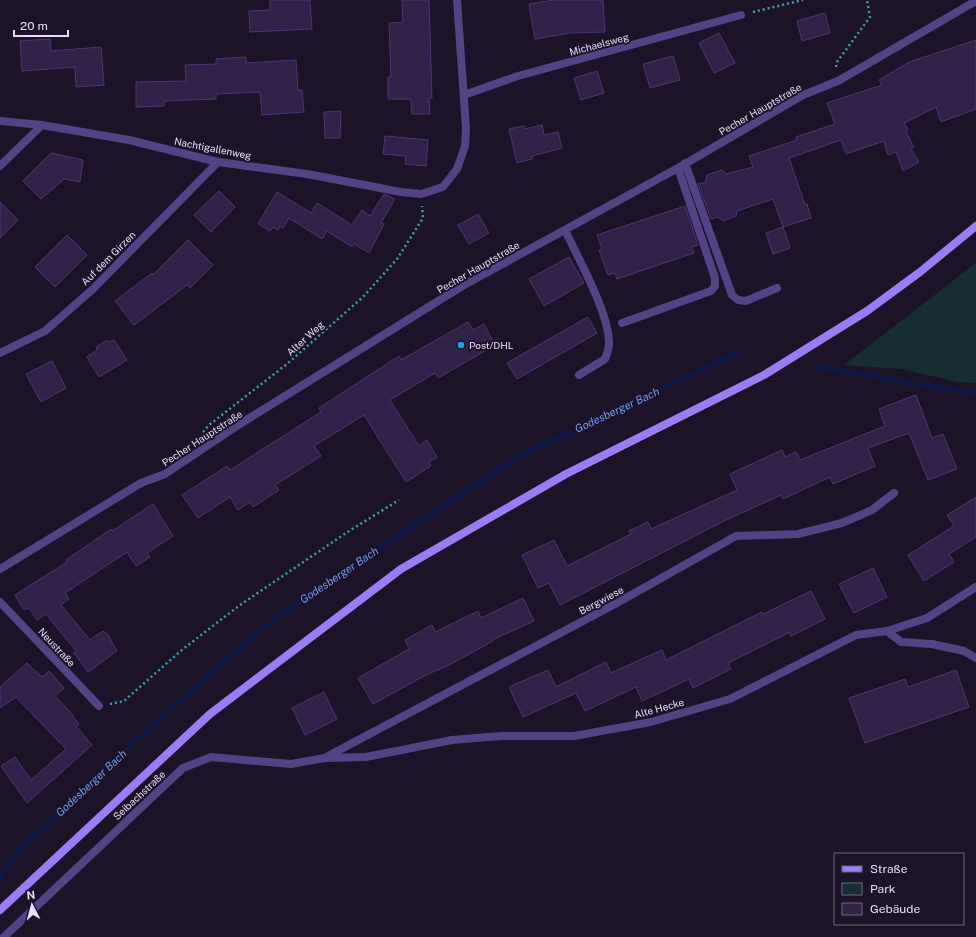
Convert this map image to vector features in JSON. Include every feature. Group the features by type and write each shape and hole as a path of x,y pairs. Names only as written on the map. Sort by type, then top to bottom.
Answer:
{"main road":[{"path":"0,910 210,714 401,569 566,474 764,375 867,311 920,272 976,226"}],"street":[{"path":"422,194 443,187 457,169 465,146 464,95 457,0"},
{"name":"Pecher Hauptstraße","path":"0,569 142,482 165,474 240,424 464,286 678,168 803,95 832,84 976,1"},
{"name":"Michaelsweg","path":"464,95 518,76 741,15"},
{"name":"Nachtigallenweg","path":"0,121 42,125 129,140 218,162 307,174 400,192 422,194"},
{"path":"0,166 42,125"},
{"name":"Auf dem Girzen","path":"0,353 50,327 93,289 218,162"},
{"path":"685,164 732,295 738,300 746,300 777,288"},
{"path":"622,323 710,291 715,286 715,278 678,168"},
{"path":"565,230 596,297 607,331 609,344 606,358 579,375"},
{"name":"Bergwiese","path":"325,758 617,603 736,536 798,534 842,523 872,510 894,492"},
{"name":"Alte Hecke","path":"325,758 366,757 452,740 501,736 574,736 651,722 730,699 856,635 887,631 927,618 976,587"},
{"name":"Neustraße","path":"0,602 99,706"},
{"path":"887,631 901,642 932,644 964,651 976,658"},
{"name":"Seibachstraße","path":"4,937 183,768 211,757 291,764 325,758"}],"path":[{"path":"741,15 803,0"},
{"path":"832,84 837,62 870,17 867,0"},
{"name":"Alter Weg","path":"200,436 209,425 287,364 363,297 397,259 423,218 422,194"},
{"path":"99,706 124,701 183,649 240,605 346,533 399,500"}],"green space":[{"path":"976,263 976,383 957,382 901,369 844,365"}],"building":[{"path":"270,0 310,0 312,29 250,32 249,11 270,10"},
{"path":"402,0 429,0 432,98 429,98 430,114 412,114 411,99 388,99 388,77 391,77 389,23 403,22"},
{"path":"554,0 603,0 605,32 570,33 535,39 529,4"},
{"path":"825,13 830,33 802,41 797,21"},
{"path":"719,33 735,63 714,73 699,43"},
{"path":"50,39 51,51 101,47 104,85 76,87 75,67 22,71 20,41"},
{"path":"976,40 976,109 941,122 936,107 904,123 908,130 906,132 914,147 911,149 919,162 903,171 896,152 888,155 884,141 846,154 841,140 789,158 811,218 783,227 773,199 737,211 736,216 723,221 718,217 711,219 698,184 706,182 707,175 722,170 726,174 753,167 749,156 797,140 796,137 835,124 827,103 882,85 879,80 909,62"},
{"path":"673,56 680,80 650,88 643,64"},
{"path":"246,57 246,63 296,60 298,90 302,90 304,112 262,115 260,92 216,94 216,99 164,101 164,106 136,107 136,82 186,81 185,65 216,64 216,59"},
{"path":"597,71 604,93 581,100 574,78"},
{"path":"341,111 340,138 325,138 324,112"},
{"path":"542,125 544,135 558,132 562,148 532,156 532,159 517,163 509,129 524,126 525,129"},
{"path":"385,136 428,140 426,166 405,164 406,156 383,154"},
{"path":"51,153 83,160 80,182 64,179 41,199 23,181"},
{"path":"219,191 235,207 211,232 194,215"},
{"path":"277,192 311,213 317,203 352,225 362,210 370,216 384,194 395,199 381,223 384,224 369,253 354,244 352,247 327,231 322,239 289,218 283,228 280,226 278,230 273,227 270,231 258,224"},
{"path":"0,202 18,220 0,238"},
{"path":"685,206 698,245 692,247 694,253 617,279 615,273 608,275 599,250 602,249 597,235"},
{"path":"478,214 489,233 469,244 458,225"},
{"path":"783,227 790,248 773,254 766,233"},
{"path":"67,235 87,255 55,287 35,267"},
{"path":"188,240 213,265 190,288 187,285 134,325 115,301 152,273 153,275"},
{"path":"569,257 584,283 544,306 529,279"},
{"path":"588,317 597,333 517,379 507,363"},
{"path":"468,322 473,330 484,324 495,345 438,378 435,373 390,400 419,446 427,440 437,457 429,462 431,466 406,482 364,415 314,446 321,456 275,485 279,490 253,507 250,502 238,510 230,497 198,518 182,495 227,466 230,470 321,412 319,408 399,356 401,360"},
{"path":"107,340 109,342 114,340 127,360 99,377 87,357 97,350 96,347"},
{"path":"52,361 66,388 41,402 26,374"},
{"path":"916,395 932,438 943,434 957,469 928,480 909,433 868,448 875,466 833,484 830,477 783,499 781,495 724,521 560,605 549,583 538,588 522,555 554,540 567,566 631,534 629,531 648,522 651,529 737,490 730,474 782,450 785,457 796,452 800,460 885,426 879,409"},
{"path":"976,497 976,537 949,554 954,562 924,581 908,555 954,526 947,515"},
{"path":"153,504 173,536 147,553 150,557 136,566 127,552 65,593 69,599 61,605 90,640 103,631 108,635 117,651 88,672 74,653 76,651 46,614 37,620 29,608 24,610 15,595 67,562 66,560 111,529 112,531"},
{"path":"873,568 887,597 854,613 839,584"},
{"path":"811,591 825,619 791,636 790,632 728,663 731,669 693,688 689,679 642,701 636,687 585,711 576,693 523,717 509,687 548,670 556,687 606,662 611,673 662,650 666,660 762,612 763,614"},
{"path":"523,598 534,621 492,640 493,641 449,665 426,675 373,704 358,678 409,649 405,640 432,625 435,632 478,611 481,618"},
{"path":"27,663 42,677 49,671 64,688 55,696 74,716 73,717 79,724 76,726 92,745 27,803 1,766 15,757 31,780 66,749 16,697 0,708 0,687"},
{"path":"956,670 969,707 865,743 849,698 905,679 908,687"},
{"path":"324,692 337,719 305,735 292,708"}],"waterway":[{"name":"Godesberger Bach","path":"0,878 12,858 155,723 257,633 318,588 522,455 737,353"},
{"name":"Godesberger Bach","path":"817,367 976,394"}],"place":[{"name":"Post/DHL","path":"461,345"}]}
